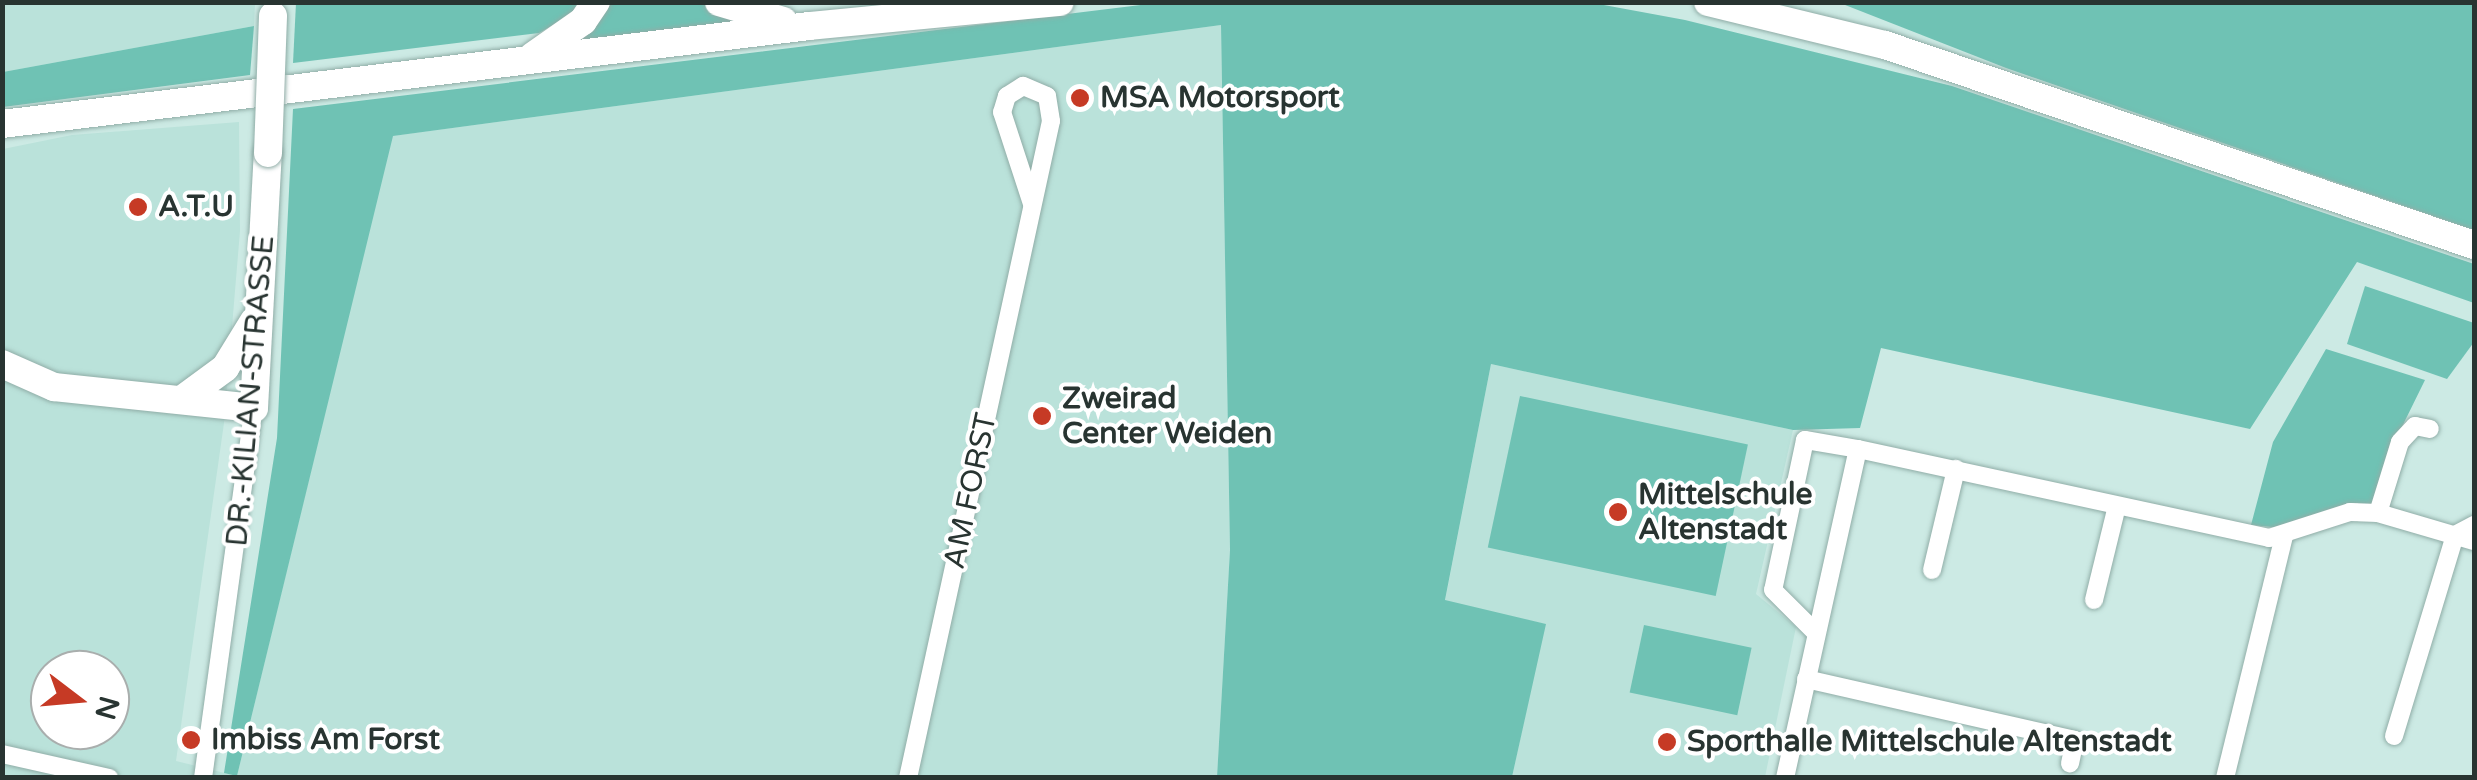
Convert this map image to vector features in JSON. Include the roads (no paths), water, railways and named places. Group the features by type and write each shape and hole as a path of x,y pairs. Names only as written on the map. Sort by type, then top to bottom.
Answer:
{"main road":[{"path":"528,58 583,21 596,2"},
{"path":"720,2 810,26"},
{"path":"2,124 528,58 1060,2"},
{"path":"1708,2 1885,44 2474,244"},
{"name":"DR.-KILIAN-STRASSE","path":"254,408 273,9"},
{"path":"2,138 34,120"},
{"path":"184,398 225,368 261,306"},
{"path":"2,364 54,386 254,408"}],"street":[{"name":"AM FORST","path":"908,778 1032,204 1052,108 1036,86 1023,86 1007,96 1002,112 1032,204"},
{"name":"DR.-KILIAN-STRASSE","path":"203,778 254,408"},
{"path":"2378,512 2400,442 2411,428 2430,429"},
{"path":"1816,632 1773,590 1805,440 2118,506 2284,536 2326,518 2378,512 2474,542"},
{"path":"1785,778 1858,449"},
{"path":"1932,570 1956,469"},
{"path":"2094,600 2118,506"},
{"path":"2394,736 2455,536 2474,524"},
{"path":"2226,778 2284,536"},
{"path":"1806,679 2075,740 2070,763"},
{"path":"2,754 109,778"}],"place":[{"name":"MSA Motorsport","path":"1080,98"},
{"name":"A.T.U","path":"138,207"},
{"name":"Zweirad Center Weiden","path":"1042,416"},
{"name":"Mittelschule Altenstadt","path":"1618,512"},
{"name":"Imbiss Am Forst","path":"191,740"},
{"name":"Sporthalle Mittelschule Altenstadt","path":"1667,742"}]}
